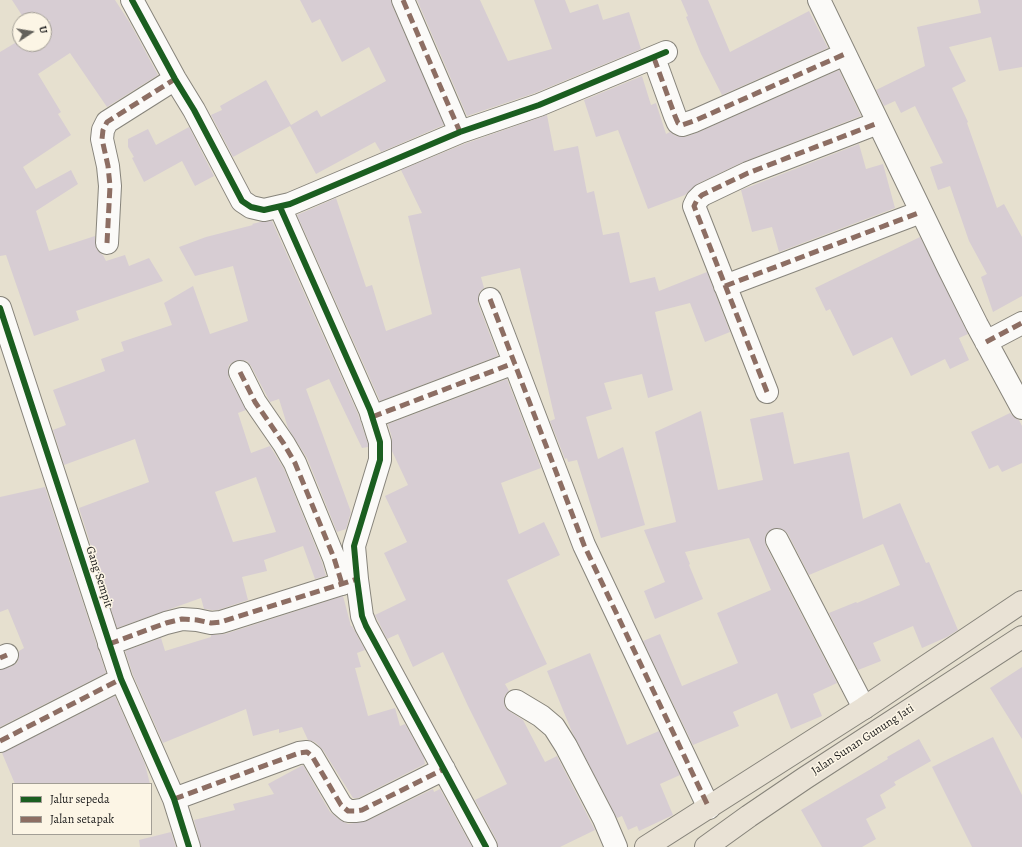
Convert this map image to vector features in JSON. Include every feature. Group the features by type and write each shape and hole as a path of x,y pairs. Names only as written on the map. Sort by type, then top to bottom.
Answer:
{"highway":[{"path":"646,847 864,708 1022,602"},
{"name":"Jalan Sunan Gunung Jati","path":"706,847 749,816 1022,637"},
{"path":"735,790 749,816"}],"street":[{"path":"132,0 175,79 194,110 242,201 251,207 264,210 290,204 460,132 539,105 660,55 675,116 678,123 682,125 845,54"},
{"path":"403,0 460,132"},
{"path":"819,0 921,212 986,342 1022,408"},
{"path":"107,243 110,186 108,166 102,138 103,130 107,122 175,79"},
{"path":"766,392 695,212 694,206 702,195 748,173 878,123"},
{"path":"280,207 372,417 380,442 380,460 354,546 349,582"},
{"path":"725,286 921,212"},
{"path":"490,300 584,545 709,808"},
{"name":"Gang Sempit","path":"0,308 108,644 121,679 174,798 189,847"},
{"path":"986,342 1022,323"},
{"path":"372,417 514,363"},
{"path":"240,372 255,402 284,444 295,463 334,558 349,582 360,604 366,626 486,847"},
{"path":"777,540 864,708"},
{"path":"108,644 166,623 182,620 197,620 211,623 221,622 349,582"},
{"path":"0,741 121,679"},
{"path":"516,701 541,716 554,727 566,746 616,847"},
{"path":"174,798 299,753 307,752 312,756 341,805 348,811 355,811 362,810 444,769"}],"building":[{"path":"12,0 115,0 130,23 158,75 107,107 70,53 38,74 61,112 58,114 71,135 23,167 36,189 71,170 78,184 36,211 49,251 95,236 96,248 103,255 106,261 125,255 129,266 149,258 163,281 76,311 79,320 34,336 6,255 0,256 0,52 12,45 12,52 52,52 52,12 20,12"},
{"path":"300,0 391,0 444,125 381,152 375,142 316,174 290,126 233,157 211,115 222,110 220,106 266,80 291,125 317,110 321,117 386,81 369,47 342,62 320,19 312,23"},
{"path":"417,0 480,0 508,61 552,49 534,0 565,0 570,13 598,4 603,20 629,12 641,49 535,93 467,116"},
{"path":"681,0 708,0 730,52 809,11 828,48 722,95 701,54 686,17 688,16"},
{"path":"978,0 1022,0 1022,67 999,71 991,37 949,47 966,81 952,88 968,122 967,123 997,208 1004,204 1022,237 1022,296 993,312 981,277 987,274 969,241 950,186 938,190 930,167 943,163 915,106 901,113 895,101 884,106 876,90 925,66 917,27 981,13"},
{"path":"839,70 861,116 743,162 697,184 685,195 648,209 618,130 596,137 584,100 642,76 651,105 656,103 666,134 670,132 676,136 685,137"},
{"path":"547,115 554,151 578,146 587,193 594,191 603,235 619,232 630,283 655,277 659,291 707,272 730,332 705,342 690,303 655,312 673,390 648,398 642,374 604,383 612,409 586,417 598,459 623,447 645,525 601,538 577,460 568,462 567,458 565,459 550,421 555,419 520,268 481,277 484,288 480,291 478,303 498,356 380,401 297,215 336,198 366,287 372,285 386,331 432,314 408,216 422,213 401,170 464,144"},
{"path":"189,127 214,176 195,186 182,161 144,182 132,158 134,157 128,147 128,139 148,129 156,145"},
{"path":"859,144 866,169 883,164 895,208 779,252 772,227 752,232 741,190"},
{"path":"272,221 358,414 368,444 368,447 362,448 329,379 306,389 351,512 346,529 337,532 307,458 288,428 279,399 270,402 247,361 235,361 229,365 229,378 246,410 238,413 251,453 270,446 284,469 322,562 326,576 315,579 303,546 264,560 267,571 242,577 248,600 218,610 212,610 204,609 201,598 117,628 79,508 149,482 135,439 64,465 53,430 66,425 53,390 105,371 101,359 124,351 121,342 172,325 164,303 193,286 210,334 248,321 233,266 195,276 179,247 206,237 260,222","holes":["256,477 276,532 233,542 215,492"]},
{"path":"920,237 968,334 959,338 969,360 950,369 945,359 911,376 892,337 853,356 830,309 826,311 815,288"},
{"path":"507,379 541,468 501,483 519,534 544,522 560,555 507,580 547,664 505,684 509,691 505,695 504,701 505,707 509,711 523,720 545,762 557,756 595,830 560,847 498,847 497,841 475,800 507,784 443,652 413,667 398,634 387,639 375,615 406,600 384,553 407,542 385,496 408,485 392,451 392,438 388,424"},
{"path":"701,411 718,490 763,480 750,419 783,412 794,464 849,452 863,519 900,503 926,563 929,562 958,630 947,637 922,648 913,626 873,643 881,661 858,670 829,613 900,585 883,544 809,575 788,534 784,530 778,528 772,529 766,534 766,546 837,683 813,694 822,716 791,729 777,693 733,712 739,726 693,745 643,641 660,634 682,686 738,663 717,613 771,590 749,538 685,552 703,599 655,619 644,591 665,582 644,530 676,522 655,432"},
{"path":"1010,413 1019,420 1022,426 1022,463 1002,472 998,465 989,469 971,432"},
{"path":"45,487 106,673 0,727 0,670 17,663 19,651 24,648 8,609 0,612 0,497"},
{"path":"343,596 351,626 365,650 357,653 361,667 355,668 368,716 395,708 400,726 405,724 424,758 425,764 358,798 353,798 323,750 315,742 308,740 302,727 279,733 279,729 253,736 246,709 163,743 133,675 125,651 161,638 165,651 211,637 211,635 225,634"},
{"path":"590,653 627,745 659,731 680,775 660,784 673,815 639,831 637,826 628,830 622,816 617,818 572,732 547,671"},
{"path":"1022,667 1022,739 990,688"},
{"path":"115,696 145,764 150,783 15,783 2,753"},
{"path":"993,737 1022,795 1022,847 972,847 932,767"},
{"path":"919,739 931,761 894,782 896,785 880,795 886,808 866,819 876,839 862,847 822,847 801,810"},
{"path":"303,765 330,812 348,824 367,821 433,789 434,792 440,789 472,847 201,847 194,820 235,810 233,804 274,794 268,784"},
{"path":"171,832 176,847 140,847 139,840"}],"marked path":[{"path":"403,0 460,132"},
{"path":"654,58 675,116 678,123 682,125 845,54"},
{"path":"107,243 110,186 108,166 102,139 103,130 107,122 175,79"},
{"path":"767,392 694,206 702,195 748,173 878,123"},
{"path":"725,286 921,212"},
{"path":"490,299 584,545 709,808"},
{"path":"986,342 1022,323"},
{"path":"372,417 514,363"},
{"path":"240,372 255,402 284,444 295,463 334,558 342,584"},
{"path":"109,644 166,623 182,619 211,623 221,622 357,579"},
{"path":"0,658 7,655"},
{"path":"0,741 121,679"},
{"path":"174,799 299,753 307,752 312,756 341,805 348,811 362,810 444,769"}],"cycle path":[{"path":"132,0 175,79 194,110 242,201 251,207 264,210 290,204 460,132 539,105 666,52"},
{"path":"280,207 370,410 380,442 380,460 354,546 362,616 366,626 486,847"},
{"path":"0,308 121,679 174,799 189,847"}]}
